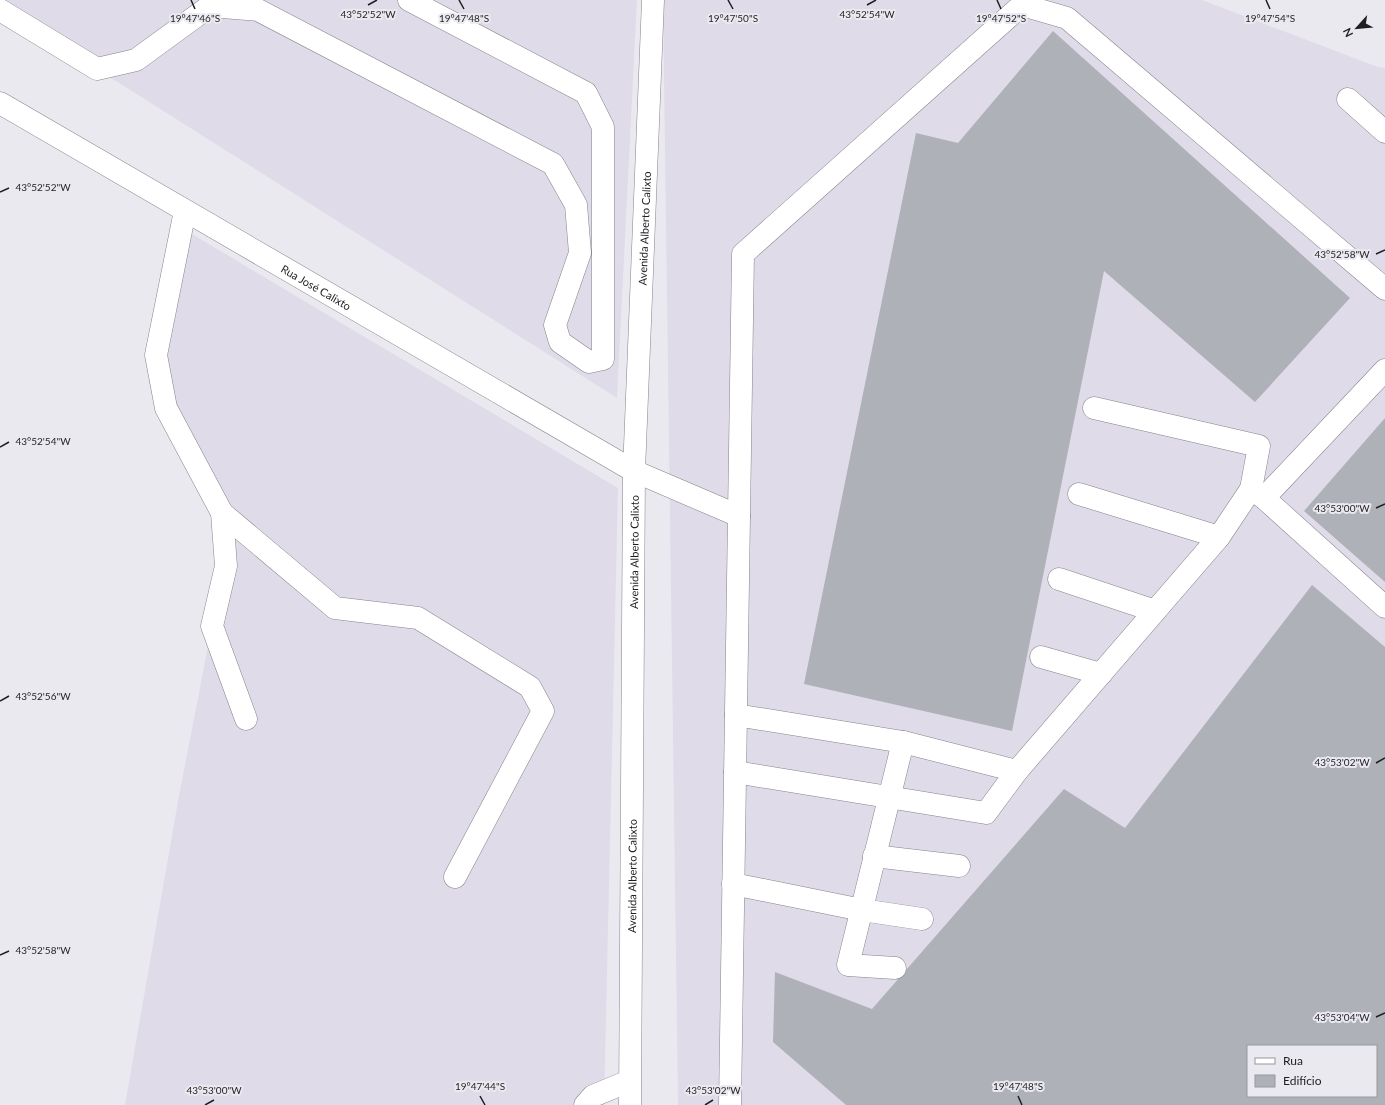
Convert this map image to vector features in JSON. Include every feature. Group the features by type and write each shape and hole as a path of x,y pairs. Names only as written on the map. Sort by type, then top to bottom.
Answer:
{"street":[{"path":"0,10 96,69 136,60 210,6 258,10 553,164 576,205 580,253 555,325 560,342 565,346 589,362 604,359 602,127 586,93 409,0"},
{"name":"Avenida Alberto Calixto","path":"630,1105 634,471 653,0"},
{"path":"730,1105 743,254 1022,3 1067,18 1385,288"},
{"path":"1348,99 1385,132"},
{"name":"Rua José Calixto","path":"0,103 634,471 739,516"},
{"path":"185,211 156,355 166,408 222,513 335,608 418,618 530,687 543,711 455,877"},
{"path":"735,772 986,813 1017,771 1257,493 1385,370"},
{"path":"1094,408 1259,446 1257,493"},
{"path":"1257,493 1385,607"},
{"path":"1079,494 1219,537"},
{"path":"222,513 226,566 212,626 246,719"},
{"path":"1059,579 1155,611"},
{"path":"1041,657 1101,674"},
{"path":"736,715 903,742 1017,771"},
{"path":"895,968 848,965 903,742"},
{"path":"874,856 959,866"},
{"path":"733,884 862,910 922,919"},
{"path":"585,1105 593,1096 629,1081"}],"shaded area":[{"path":"0,0 637,0 617,398 97,69"},
{"path":"663,0 1202,0 1378,67 1385,68 1385,1105 678,1105"},
{"path":"182,228 618,488 604,1105 125,1105 178,801 212,626 222,513 166,408 156,355"}],"building":[{"path":"1053,31 1350,298 1255,402 1104,271 1012,731 804,684 916,133 958,143"},
{"path":"1385,418 1385,582 1304,511"},
{"path":"1312,585 1385,647 1385,1105 846,1105 773,1042 775,972 872,1009 1064,789 1125,828"}]}
